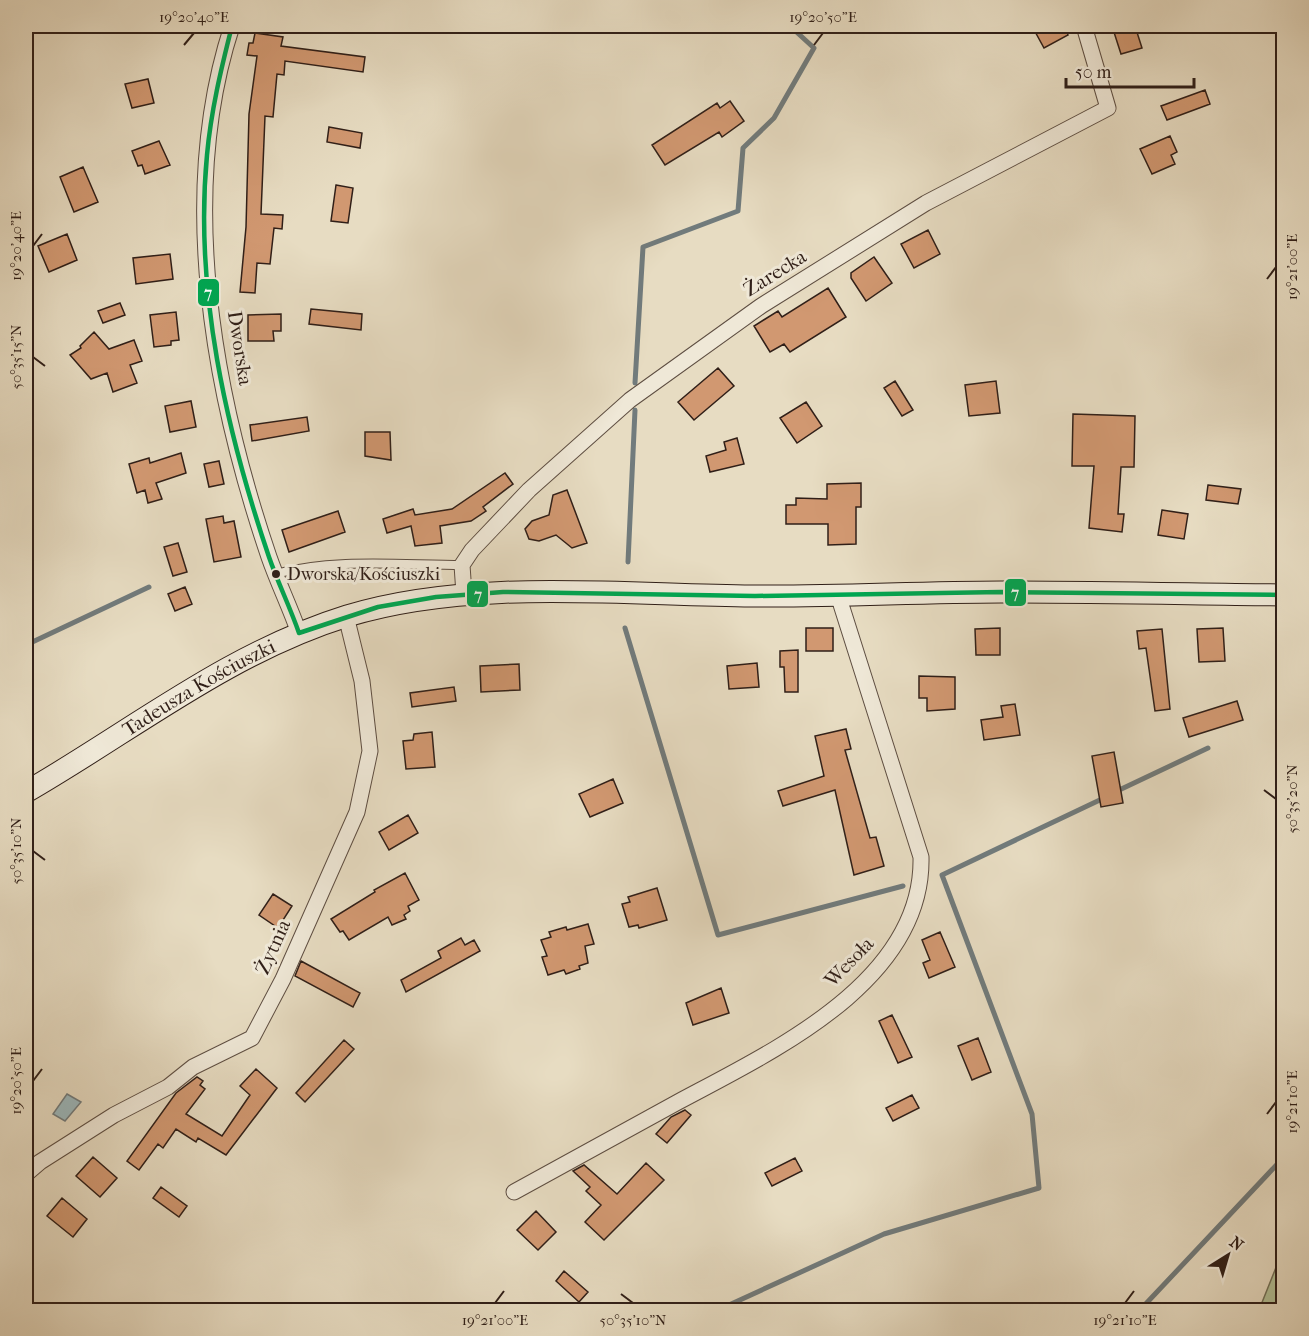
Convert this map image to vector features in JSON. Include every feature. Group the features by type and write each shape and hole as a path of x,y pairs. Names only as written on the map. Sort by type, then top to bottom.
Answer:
{"main road":[{"name":"Tadeusza Kościuszki","path":"26,792 220,671 267,646 346,616 399,603 464,594 838,595 1012,592 1284,595"}],"street":[{"name":"Dworska","path":"232,26 211,104 207,139 205,204 215,338 252,502 299,633"},
{"name":"Żarecka","path":"462,565 472,550 530,490 630,400 761,306 926,203 1108,108 1084,26"},
{"path":"462,565 464,594"},
{"name":"Wesoła","path":"514,1192 780,1047 853,994 886,958 915,906 921,875 921,857 838,595"},
{"name":"Żytnia","path":"26,1174 40,1162 114,1115 168,1087 193,1067 252,1038 283,979 357,812 370,751 362,681 346,616"}],"lane":[{"path":"276,574 296,568 462,565"}],"green space":[{"path":"1283,1250 1283,1310 1259,1310"}],"water":[{"path":"67,1094 81,1102 65,1121 53,1114"}],"building":[{"path":"1032,26 1063,26 1068,35 1044,48"},
{"path":"1112,26 1135,26 1142,48 1121,54"},
{"path":"255,33 283,37 281,46 365,57 363,72 285,61 284,75 277,74 273,117 265,116 261,214 283,215 282,229 274,228 270,264 257,263 255,293 240,292 246,227 249,114 257,56 247,55 249,43 253,43"},
{"path":"148,79 154,103 132,108 125,84"},
{"path":"1205,90 1210,104 1167,120 1161,106"},
{"path":"730,101 744,121 722,137 719,132 665,165 652,145 717,103 720,108"},
{"path":"329,127 362,133 360,148 327,142"},
{"path":"1170,136 1177,152 1171,155 1175,164 1152,174 1140,149"},
{"path":"159,141 170,165 145,174 142,165 138,166 132,151"},
{"path":"83,167 98,202 74,212 60,177"},
{"path":"336,185 353,188 348,223 331,221"},
{"path":"928,230 940,254 914,268 901,244"},
{"path":"67,234 77,260 49,272 38,246"},
{"path":"170,254 173,279 136,284 133,258"},
{"path":"874,257 892,283 866,301 851,278 851,273"},
{"path":"828,288 846,317 790,352 784,344 770,352 754,326 778,311 782,317"},
{"path":"120,303 125,315 103,323 98,311"},
{"path":"311,309 362,314 361,330 309,324"},
{"path":"176,312 179,340 171,341 171,345 154,347 150,315"},
{"path":"281,314 281,331 273,331 274,341 248,341 248,315"},
{"path":"94,332 109,349 134,340 142,361 130,365 137,383 113,392 107,373 91,379 70,355 81,348 80,346"},
{"path":"718,368 734,386 694,420 678,402"},
{"path":"895,381 913,410 902,416 884,388"},
{"path":"996,381 1000,413 969,416 965,385"},
{"path":"191,401 196,427 170,432 165,406"},
{"path":"806,402 822,426 797,443 780,418"},
{"path":"1073,414 1135,416 1134,467 1121,467 1118,514 1124,514 1122,532 1089,528 1094,466 1072,466"},
{"path":"307,417 309,431 252,441 250,425"},
{"path":"365,432 390,432 391,460 365,456"},
{"path":"737,438 744,464 710,472 706,456 726,450 724,442"},
{"path":"181,453 186,473 156,483 162,499 148,503 145,490 137,493 129,464 149,458 150,463"},
{"path":"219,461 224,484 209,487 204,464"},
{"path":"505,473 513,484 483,507 486,511 471,521 440,526 442,543 415,546 411,526 387,533 383,519 413,509 415,515 452,509"},
{"path":"861,483 861,507 856,507 856,544 828,545 828,524 786,524 786,505 796,505 796,498 827,499 827,484"},
{"path":"1208,485 1241,489 1238,504 1206,500"},
{"path":"567,490 587,543 572,548 556,535 539,541 529,539 525,529 532,521 549,515 553,495"},
{"path":"1162,510 1188,514 1184,539 1158,535"},
{"path":"338,511 345,532 289,552 282,530"},
{"path":"223,516 224,523 234,521 241,557 214,562 206,519"},
{"path":"178,543 187,572 173,576 164,547"},
{"path":"185,587 192,604 175,611 168,594"},
{"path":"806,628 833,628 833,651 806,651"},
{"path":"1000,628 1000,655 976,655 975,629"},
{"path":"1223,628 1225,661 1199,662 1197,629"},
{"path":"1162,629 1170,709 1155,711 1146,648 1139,649 1137,631"},
{"path":"798,650 798,692 785,692 784,667 780,667 780,651"},
{"path":"757,663 759,687 729,689 727,666"},
{"path":"519,664 520,690 481,692 480,666"},
{"path":"919,676 955,677 955,709 927,711 927,698 919,698"},
{"path":"454,687 456,701 412,707 410,693"},
{"path":"1237,701 1243,720 1189,737 1183,718"},
{"path":"1015,704 1020,735 984,740 981,720 1003,717 1001,706"},
{"path":"846,729 851,749 845,750 870,838 876,837 884,866 854,875 835,790 783,806 778,791 824,776 815,736"},
{"path":"432,732 435,767 406,769 403,741 413,740 414,734"},
{"path":"1114,752 1123,803 1101,807 1092,756"},
{"path":"613,779 623,803 590,817 579,794"},
{"path":"408,815 418,833 389,850 379,832"},
{"path":"405,873 419,900 408,906 410,911 404,915 406,919 392,925 388,917 349,940 343,931 340,932 331,919 375,892 374,890"},
{"path":"657,888 667,920 639,928 638,925 629,927 622,904 630,902 628,897"},
{"path":"273,894 292,906 278,928 259,915"},
{"path":"588,924 594,944 585,946 588,963 566,974 564,970 548,975 542,957 547,956 541,940 551,937 549,932"},
{"path":"940,932 955,967 929,978 923,963 930,960 922,940"},
{"path":"461,938 465,945 474,940 480,951 406,992 401,980 441,958 438,951"},
{"path":"301,961 360,993 353,1007 295,976"},
{"path":"721,988 729,1013 693,1025 686,1003"},
{"path":"892,1015 912,1057 898,1063 879,1021"},
{"path":"978,1038 991,1072 972,1080 958,1046"},
{"path":"344,1040 354,1049 305,1102 296,1093"},
{"path":"256,1069 277,1088 226,1155 198,1138 196,1142 176,1129 163,1148 158,1144 139,1170 127,1161 176,1093 197,1077 203,1081 200,1085 205,1089 186,1114 222,1136 250,1095 240,1086"},
{"path":"912,1095 919,1108 893,1121 886,1108"},
{"path":"685,1110 691,1115 667,1143 656,1134 671,1117"},
{"path":"93,1157 117,1178 100,1197 76,1176"},
{"path":"795,1158 802,1171 772,1186 765,1173"},
{"path":"646,1163 664,1180 604,1240 585,1222 601,1205 586,1191 590,1187 573,1171 584,1165 617,1194"},
{"path":"161,1187 187,1206 179,1217 153,1198"},
{"path":"62,1198 87,1219 73,1237 47,1216"},
{"path":"536,1211 556,1232 538,1250 517,1230"},
{"path":"564,1271 588,1292 579,1302 556,1281"}],"waterway":[{"path":"635,383 643,247 738,211 743,148 774,118 814,48 790,26"},
{"path":"628,562 635,410"},
{"path":"26,645 149,587"},
{"path":"625,628 718,935 903,886"},
{"path":"1115,792 1208,748"},
{"path":"718,1310 884,1234 1039,1188 1032,1114 942,875 1104,798"},
{"path":"1140,1310 1284,1157"}],"transit line":[{"name":"7","path":"232,26 217,90 207,155 204,206 205,257 210,308 217,359 239,460 269,557 299,633 378,607 436,597 503,592 755,596 1001,592 1284,595"}],"place":[{"name":"Dworska/Kościuszki","path":"276,574"}]}
